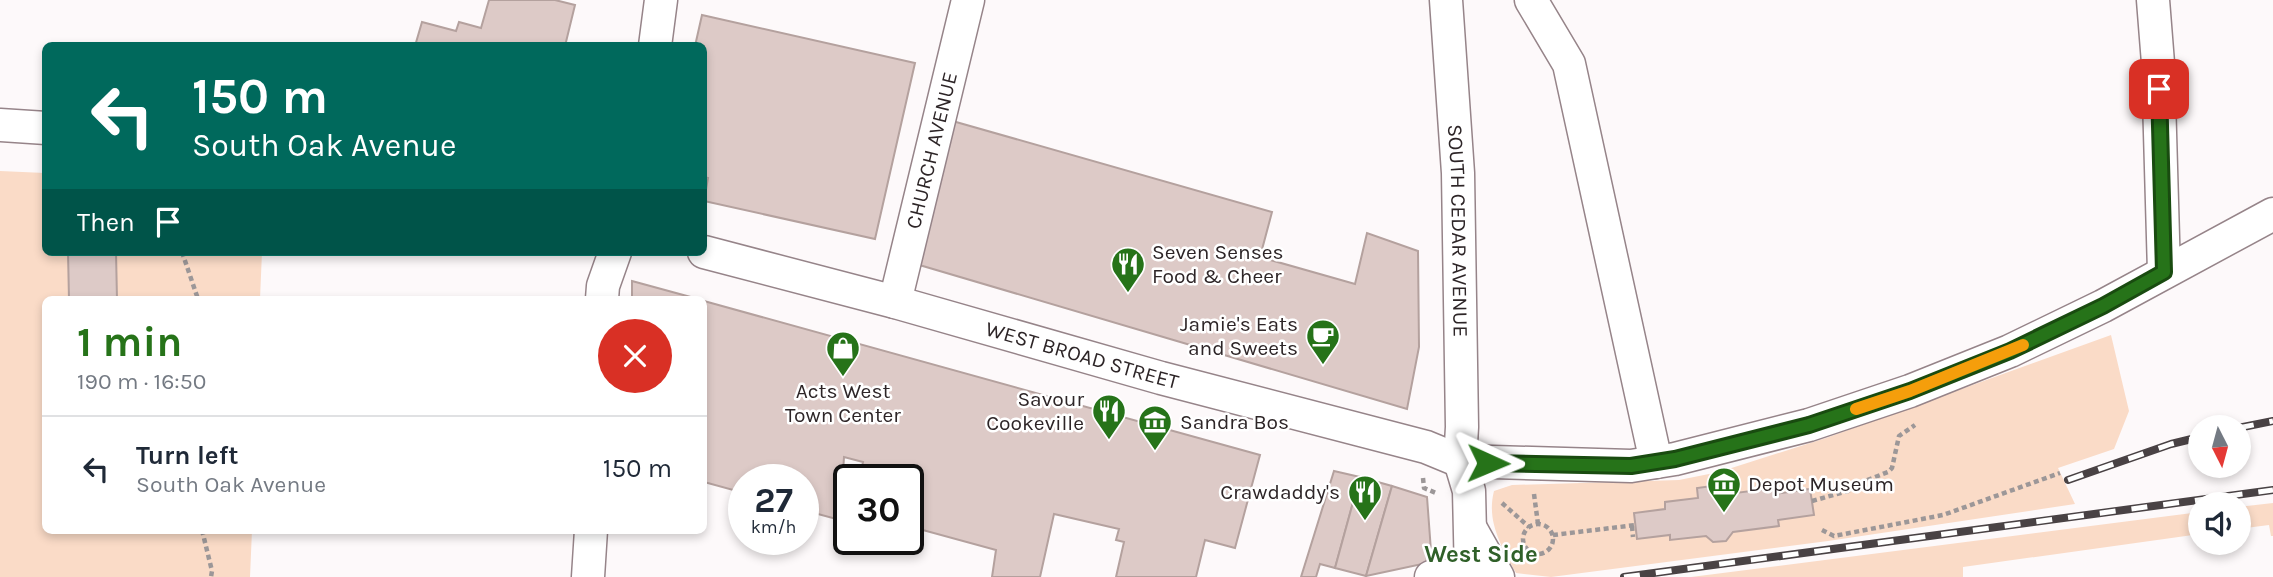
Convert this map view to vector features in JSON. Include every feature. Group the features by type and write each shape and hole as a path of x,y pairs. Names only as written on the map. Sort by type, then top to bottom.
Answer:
{"street":[{"path":"656,42 661,0"},
{"name":"CHURCH AVENUE","path":"895,302 968,0"},
{"name":"SOUTH CEDAR AVENUE","path":"1446,0 1458,173 1461,461 1469,491 1471,529 1480,576"},
{"path":"1531,0 1569,64 1656,462"},
{"path":"2153,0 2158,63 2164,272"},
{"path":"0,125 42,128"},
{"path":"1461,461 1631,466 1734,445 1809,425 1910,391 2010,351 2103,306 2273,214"},
{"name":"WEST BROAD STREET","path":"707,252 1161,378 1426,447 1461,461"},
{"path":"602,296 614,256"},
{"path":"588,577 591,534"},
{"path":"1431,577 1480,576"}],"path":[{"path":"182,256 197,296"},
{"path":"1812,501 1847,491 1888,472 1892,468 1899,436 1920,422"},
{"path":"1822,530 1834,536 1943,515 2060,473"},
{"path":"1533,484 1538,524"},
{"path":"1424,488 1437,494"},
{"path":"1500,502 1529,527"},
{"path":"1538,524 1547,527 1553,541 1549,550 1535,554 1527,549 1523,540 1525,531 1538,524"},
{"path":"1553,536 1634,525 1633,537"},
{"path":"203,534 211,577"}],"shaded area":[{"path":"0,171 42,173 42,256 262,256 260,296 42,296 42,534 252,534 250,577 0,577"},
{"path":"2111,335 2129,411 2114,449 2058,468 2075,504 1828,541 1551,577 1516,573 1497,534 1492,513 1494,491 1512,485 1679,480 1719,472 1826,438"},
{"path":"2273,503 2273,536 2269,525 2251,527 2251,506"},
{"path":"2188,514 2188,536 1963,567 1963,577 1691,577"}],"building":[{"path":"489,0 555,0 575,5 566,42 416,42 422,22 456,31 459,22 481,28"},
{"path":"702,15 915,63 875,239 707,202 707,42 696,42"},
{"path":"949,120 1272,212 1260,257 1355,284 1367,233 1418,251 1419,347 1407,409 916,264"},
{"path":"68,256 116,256 117,296 69,296"},
{"path":"632,281 687,296 632,296"},
{"name":"Acts West Town Center","path":"707,302 1260,455 1235,548 1205,540 1196,577 1116,577 1124,542 1116,540 1119,529 1054,514 1040,577 992,577 996,550 924,530 924,464 863,464 844,457 844,464 833,464 833,518 819,514 819,464 728,464 728,489 707,483"},
{"path":"1334,471 1360,477 1335,568 1320,564 1316,577 1301,577"},
{"name":"Crawdaddy's","path":"1360,477 1392,486 1366,576 1335,568"},
{"name":"Depot Museum","path":"1727,484 1728,494 1774,488 1775,494 1810,489 1814,515 1778,520 1779,526 1733,532 1726,541 1713,542 1706,536 1670,540 1670,535 1637,539 1634,513 1665,509 1665,502 1698,498 1697,488"},
{"path":"1392,486 1427,497 1431,551 1426,552 1427,563 1366,576"}],"railway":[{"path":"2251,425 2273,421"},
{"path":"2068,480 2188,440"},
{"path":"1624,577 2273,490"}],"slow traffic":[{"path":"1856,409 1910,391 2023,345"}],"place":[{"name":"Seven Senses Food & Cheer","path":"1128,294"},
{"name":"Jamie's Eats and Sweets","path":"1323,366"},
{"name":"Acts West Town Center","path":"843,378"},
{"name":"Savour Cookeville","path":"1109,441"},
{"name":"Sandra Bos","path":"1155,452"},
{"name":"Depot Museum","path":"1724,514"},
{"name":"Crawdaddy's","path":"1365,522"}],"district":[{"name":"West Side","path":"1481,554"}],"route":[{"path":"1488,463 1631,466 1734,445 1809,425 1910,391 2010,351 2103,306 2164,272 2159,89"}]}
